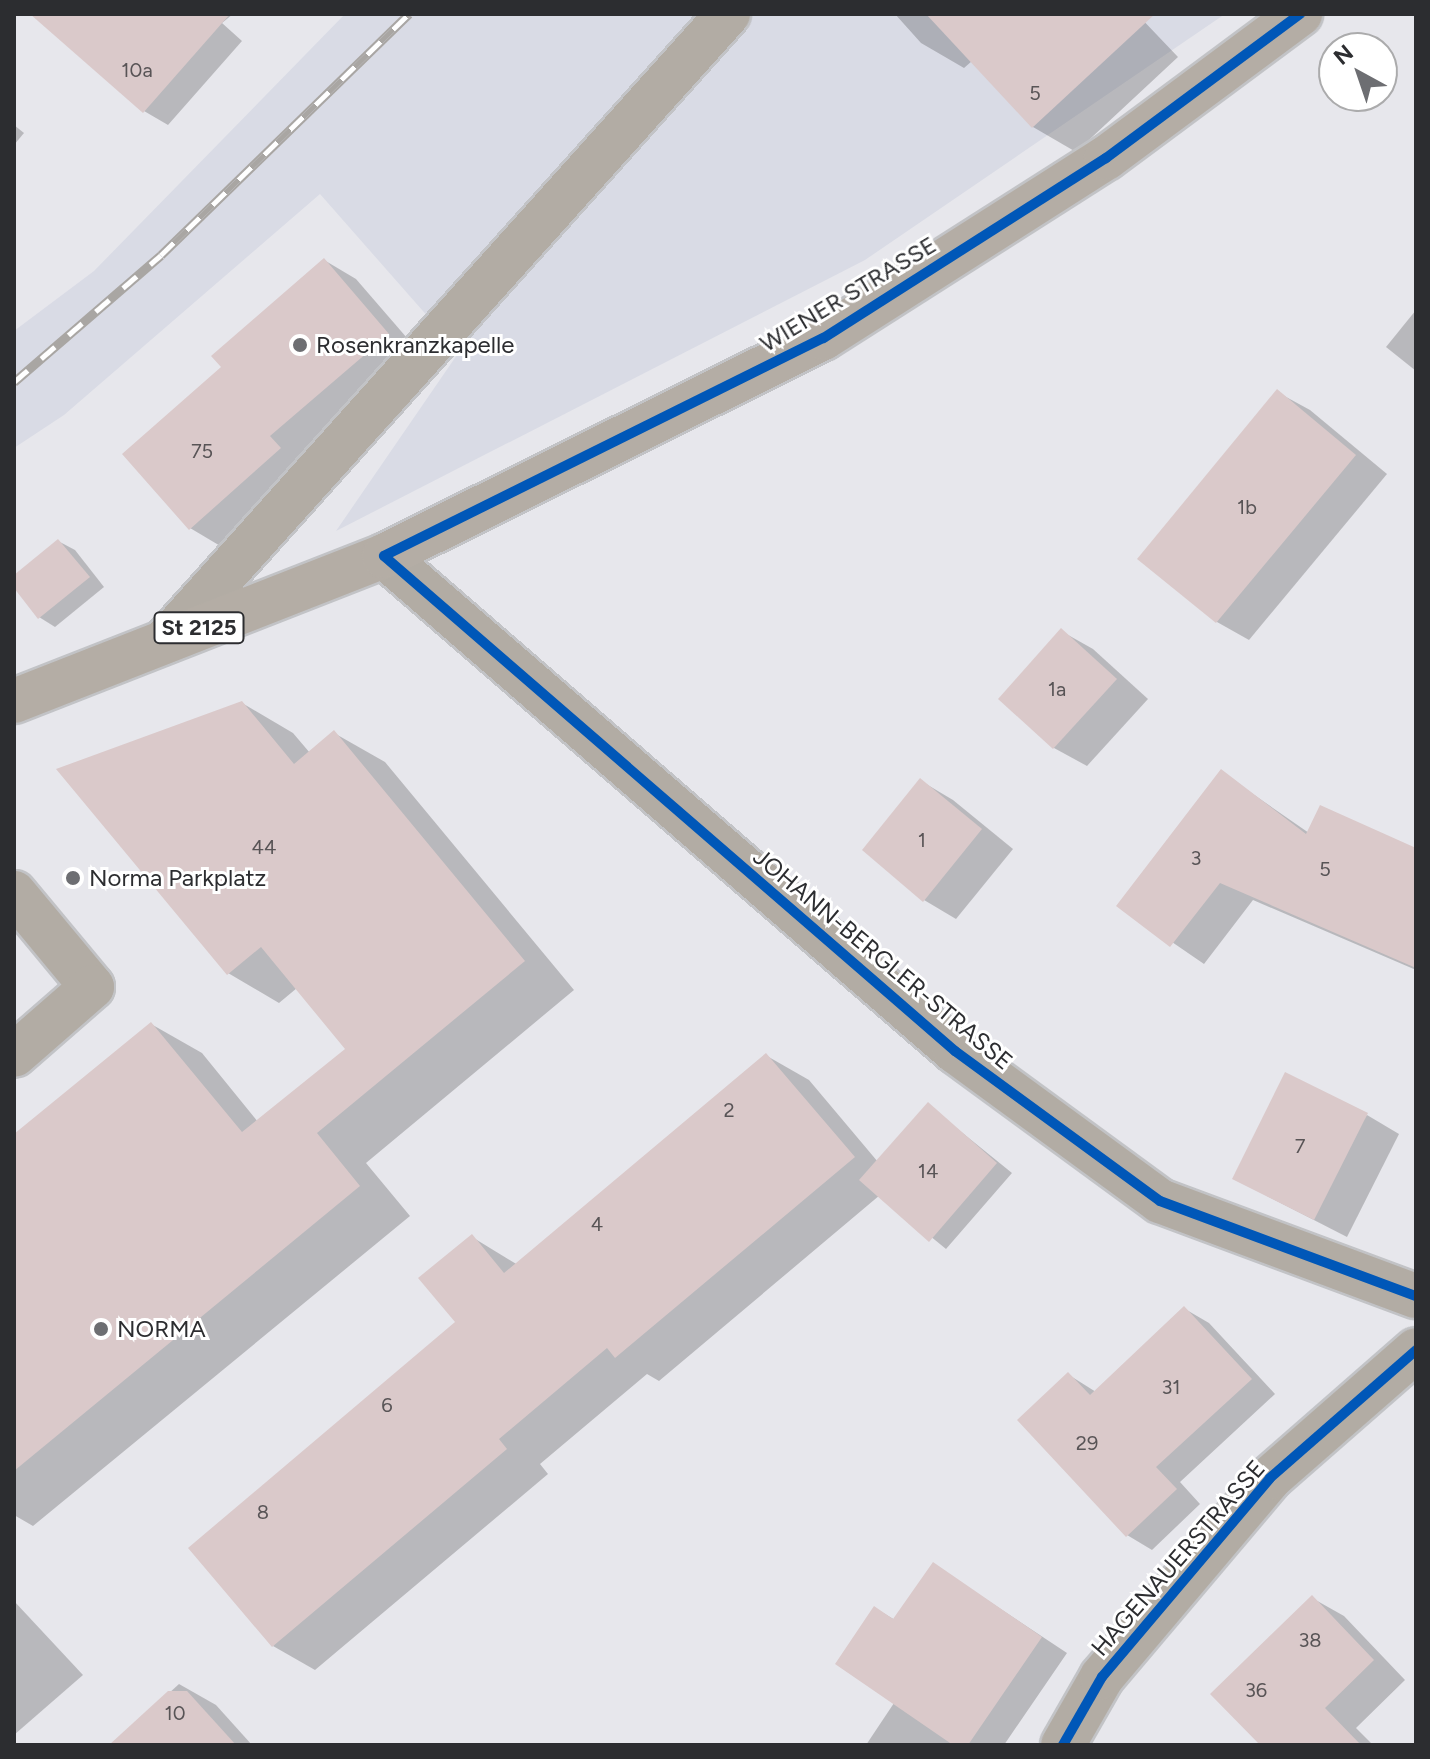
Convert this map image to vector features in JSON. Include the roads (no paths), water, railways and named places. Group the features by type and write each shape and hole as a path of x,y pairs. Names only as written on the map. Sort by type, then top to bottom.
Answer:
{"main road":[{"name":"WIENER STRASSE","path":"14,701 384,556 823,338 1106,158 1300,14"}],"street":[{"path":"165,641 728,14"},
{"name":"JOHANN-BERGLER-STRASSE","path":"384,556 955,1051 1160,1201 1416,1296"},
{"path":"14,893 92,987 14,1055"},
{"name":"HAGENAUERSTRASSE","path":"1063,1745 1102,1677 1270,1478 1416,1350"}],"railway":[{"path":"14,382 161,255 409,14"}],"place":[{"name":"Rosenkranzkapelle","path":"300,345"},
{"name":"Norma Parkplatz","path":"73,878"},
{"name":"NORMA","path":"101,1329"}]}
